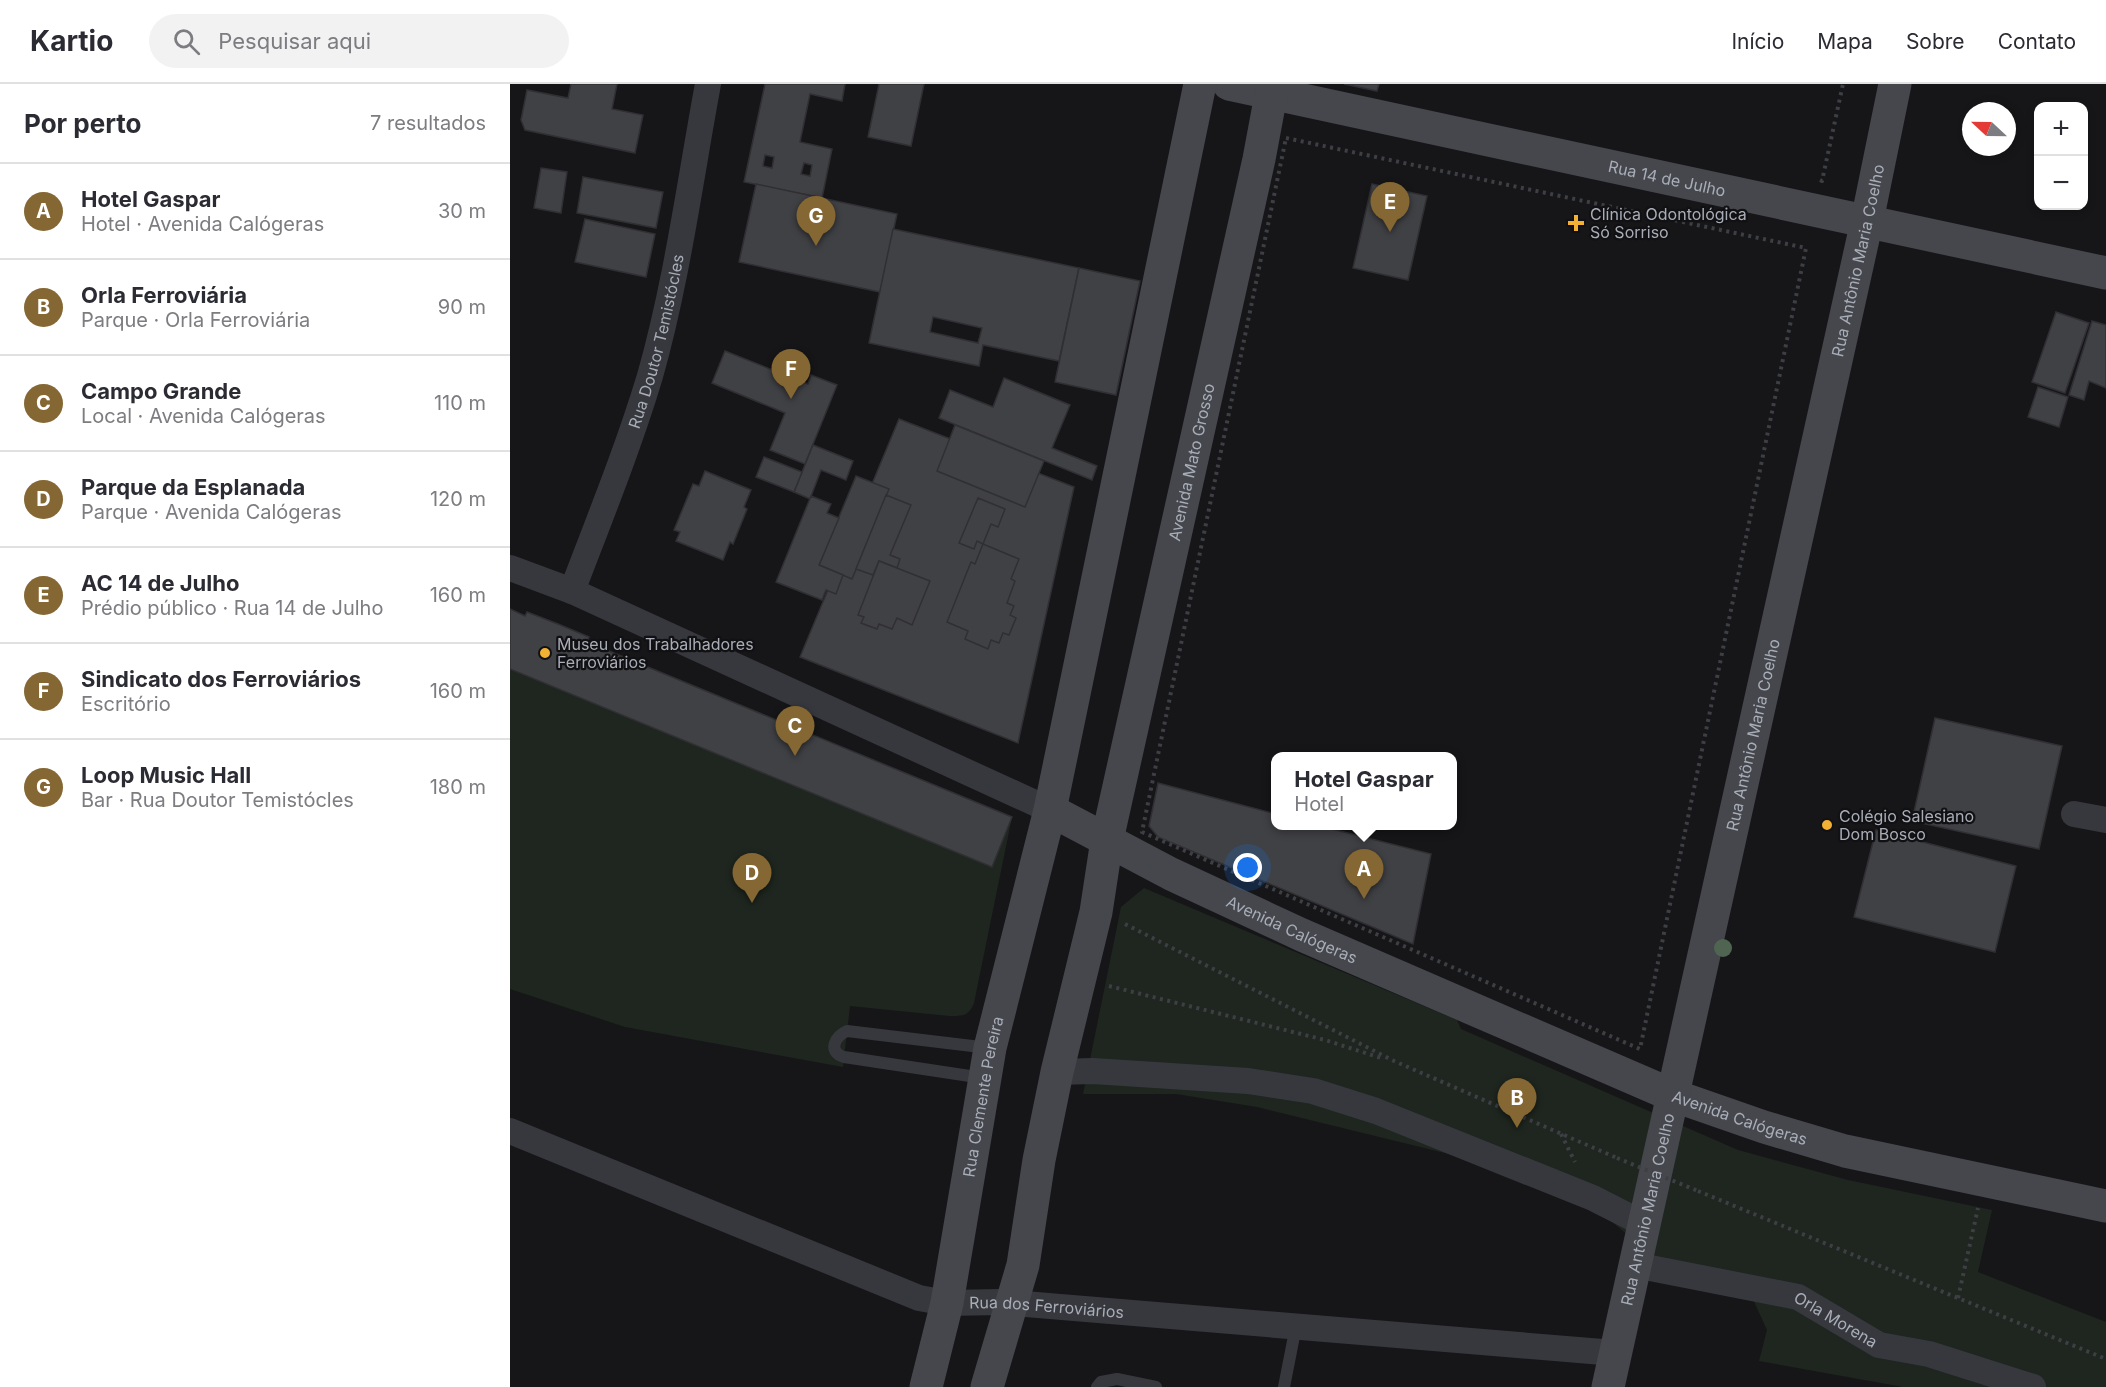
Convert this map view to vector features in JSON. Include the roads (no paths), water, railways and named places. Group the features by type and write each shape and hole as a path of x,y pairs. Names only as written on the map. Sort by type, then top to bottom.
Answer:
{"main road":[{"path":"1050,810 1200,84"},
{"name":"Rua 14 de Julho","path":"1229,84 1272,89 2106,273"},
{"name":"Rua Antônio Maria Coelho","path":"1608,1387 1867,221 1895,84"},
{"name":"Avenida Mato Grosso","path":"1107,840 1259,159 1272,89"},
{"name":"Avenida Calógeras","path":"1050,810 1172,874 1302,935 1672,1095 1764,1127 1845,1151 2106,1206"},
{"name":"Rua Clemente Pereira","path":"926,1387 947,1303 987,1063 1050,810"},
{"path":"987,1387 1023,1265 1039,1160 1057,1072 1096,912 1107,840"}],"street":[{"name":"Rua Doutor Temistócles","path":"572,591 622,462 650,375 669,297 708,84"},
{"name":"Avenida Calógeras","path":"510,568 572,591 1050,810"},
{"path":"2074,814 2106,820"},
{"path":"1057,1072 1093,1071 1248,1081 1313,1091 1376,1111 1593,1198 1644,1224"},
{"name":"Rua dos Ferroviários","path":"510,1131 919,1298 947,1303 1011,1303 1615,1353"},
{"name":"Orla Morena","path":"1635,1265 1798,1297 1879,1345 1929,1354 2033,1387"}],"lane":[{"path":"847,1031 987,1063 844,1057 834,1051 834,1045 837,1038 847,1031"},
{"path":"1284,1387 1296,1326"},
{"path":"1097,1387 1101,1382 1117,1379 1156,1387"}],"place":[{"name":"Clínica Odontológica Só Sorriso","path":"1576,223"},
{"name":"AC 14 de Julho","path":"1390,232"},
{"name":"Loop Music Hall","path":"816,246"},
{"name":"Sindicato dos Ferroviários","path":"791,399"},
{"name":"Museu dos Trabalhadores Ferroviários","path":"545,653"},
{"name":"Campo Grande","path":"795,756"},
{"name":"Colégio Salesiano Dom Bosco","path":"1827,825"},
{"name":"Hotel Gaspar","path":"1364,899"},
{"name":"Parque da Esplanada","path":"752,903"},
{"name":"Orla Ferroviária","path":"1517,1128"}]}
